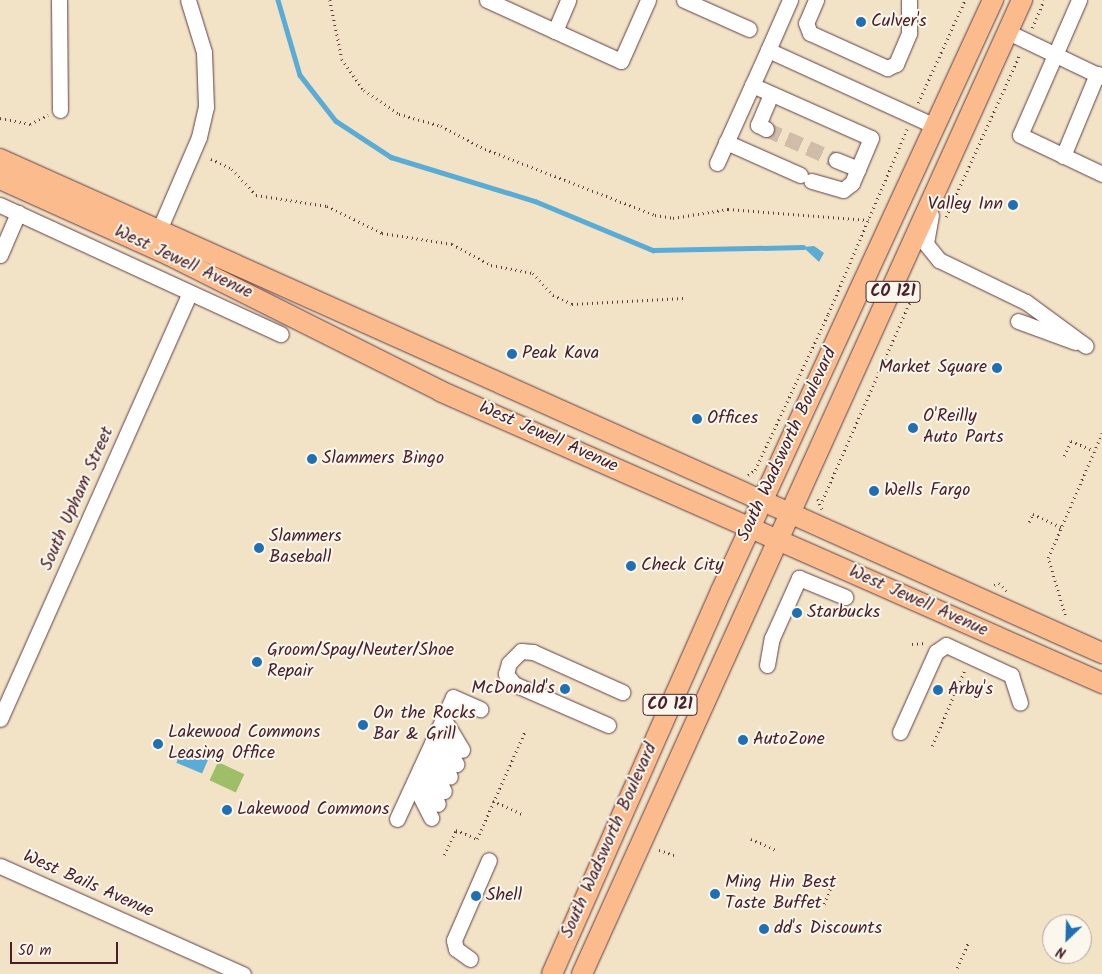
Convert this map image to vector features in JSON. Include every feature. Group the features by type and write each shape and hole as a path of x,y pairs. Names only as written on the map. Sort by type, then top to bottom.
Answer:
{"main road":[{"name":"South Wadsworth Boulevard","path":"552,974 750,528 993,0"},
{"name":"South Wadsworth Boulevard","path":"582,974 934,200 1017,36 1022,0"},
{"name":"West Jewell Avenue","path":"0,159 792,512 1102,653"},
{"name":"West Jewell Avenue","path":"0,178 169,255 440,391 1102,683"}],"street":[{"path":"59,0 60,110"},
{"path":"159,230 199,137 206,107 204,52 188,0"},
{"path":"486,0 621,61 648,0"},
{"path":"555,31 568,0"},
{"path":"684,0 749,29"},
{"path":"717,163 790,0"},
{"path":"816,0 806,23 810,33 887,68 896,64 909,33 908,0 913,0"},
{"path":"1079,0 1020,135 1102,173"},
{"path":"1017,36 1056,52 1100,75 1063,156"},
{"path":"768,50 935,126"},
{"path":"726,142 806,178 843,190 858,169 871,138 752,85"},
{"path":"766,129 758,125 771,95"},
{"path":"836,160 858,169"},
{"path":"934,200 926,244 931,252 1026,302 1086,346 1018,321"},
{"name":"West Jewell Avenue","path":"0,205 281,334"},
{"path":"0,255 18,213"},
{"name":"South Upham Street","path":"0,719 190,293"},
{"path":"767,665 772,638 799,578 845,597"},
{"path":"900,732 936,652 946,645 1011,675 1020,703"},
{"path":"608,725 514,684 506,674 509,663 521,651 534,652 622,692"},
{"path":"397,819 453,697 480,709"},
{"path":"435,737 450,777"},
{"path":"435,737 450,777"},
{"path":"420,769 450,777"},
{"path":"414,784 431,818"},
{"path":"470,959 456,949 454,940 489,860"},
{"name":"West Bails Avenue","path":"0,866 243,974"}],"path":[{"path":"330,0 342,59 364,90 399,114 441,126 485,149 655,215 673,218 728,208 869,220"},
{"path":"918,102 965,0"},
{"path":"944,224 1017,36 1044,0"},
{"path":"0,118 30,124 60,110"},
{"path":"755,470 869,220 908,124"},
{"path":"211,159 232,169 256,195 327,206 387,234 452,244 490,265 533,272 553,295 572,304 684,298"},
{"path":"823,516 822,500 909,304 920,288"},
{"path":"1065,615 1048,558 1102,433"},
{"path":"1064,456 1070,440 1094,451"},
{"path":"818,499 822,500"},
{"path":"1029,522 1032,514 1061,527"},
{"path":"932,746 968,663"},
{"path":"444,855 456,830 476,839 526,730"},
{"path":"494,801 524,815"},
{"path":"751,839 776,850"},
{"path":"659,850 677,856"},
{"path":"824,904 832,884"},
{"path":"957,968 968,943"}],"green space":[{"path":"218,762 244,774 236,792 210,780"}],"water":[{"path":"814,246 824,253 819,262 803,247"},
{"path":"183,747 209,758 202,774 176,763"}],"waterway":[{"path":"278,0 300,75 336,121 391,157 535,201 653,250 803,247"}],"tunnel":[{"path":"766,129 836,160"}],"place":[{"name":"Culver's","path":"861,22"},
{"name":"Valley Inn","path":"1013,205"},
{"name":"Peak Kava","path":"512,354"},
{"name":"Market Square","path":"997,368"},
{"name":"Offices","path":"697,419"},
{"name":"O'Reilly Auto Parts","path":"913,428"},
{"name":"Slammers Bingo","path":"312,459"},
{"name":"Wells Fargo","path":"874,491"},
{"name":"Slammers Baseball","path":"259,548"},
{"name":"Check City","path":"631,566"},
{"name":"Starbucks","path":"797,613"},
{"name":"Groom/Spay/Neuter/Shoe Repair","path":"257,662"},
{"name":"McDonald's","path":"565,689"},
{"name":"Arby's","path":"938,690"},
{"name":"On the Rocks Bar & Grill","path":"363,725"},
{"name":"AutoZone","path":"743,740"},
{"name":"Lakewood Commons Leasing Office","path":"158,744"},
{"name":"Lakewood Commons","path":"227,810"},
{"name":"Ming Hin Best Taste Buffet","path":"715,894"},
{"name":"Shell","path":"476,896"},
{"name":"dd's Discounts","path":"764,929"}]}
